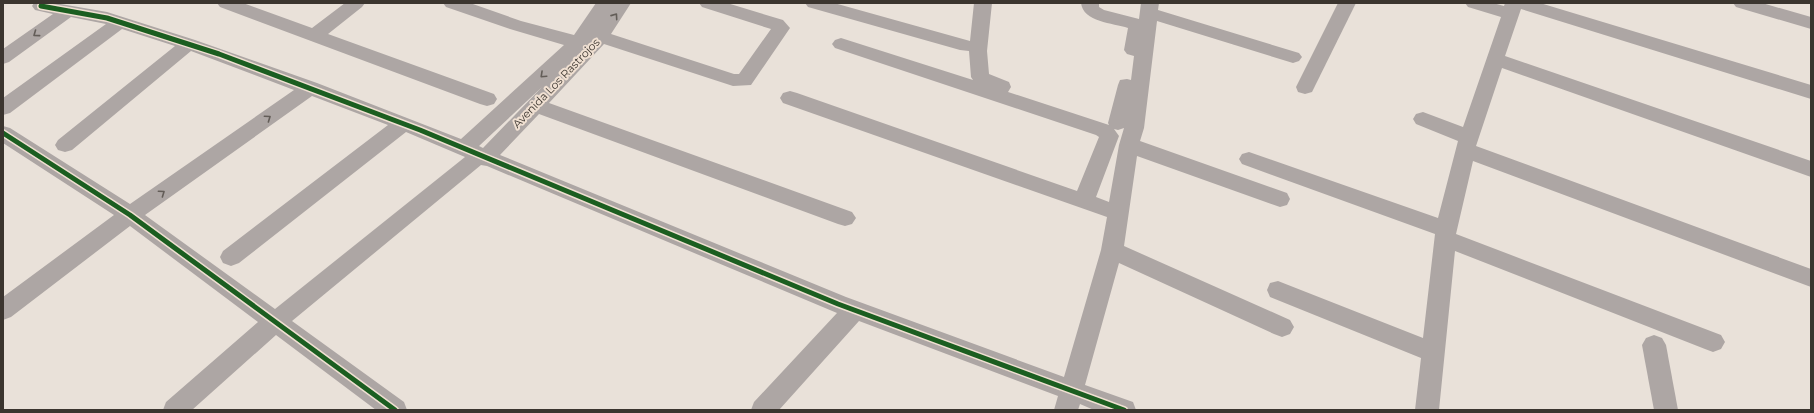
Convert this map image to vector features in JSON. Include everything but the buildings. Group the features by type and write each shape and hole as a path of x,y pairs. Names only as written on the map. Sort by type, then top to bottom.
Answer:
{"street":[{"path":"226,3 487,100"},
{"path":"313,36 356,3"},
{"path":"452,3 516,25 538,39 583,46 734,80 744,80 781,28 777,24 708,3"},
{"name":"Avenida Los Rastrojos","path":"475,154 535,105 583,46 605,3"},
{"name":"Avenida Los Rastrojos","path":"475,154 619,10 622,3"},
{"path":"814,3 966,46"},
{"path":"983,3 978,51 980,77 985,81 1127,132 1280,199"},
{"path":"1090,3 1090,8 1098,14 1131,21 1135,24 1136,28 1125,98 1127,132"},
{"path":"1305,87 1347,3"},
{"path":"1474,3 1515,7 1811,92"},
{"path":"1742,3 1811,23"},
{"path":"41,6 120,22 219,54 403,124 855,310 1069,401 1124,410"},
{"path":"1427,410 1445,234 1467,143 1494,59 1515,7"},
{"path":"1069,401 1112,250 1118,213 1127,132 1150,8 1293,57"},
{"path":"3,58 68,11"},
{"path":"3,108 120,22"},
{"path":"65,146 189,44"},
{"path":"841,44 1103,130 1109,136 1084,200"},
{"path":"1494,59 1811,168"},
{"path":"3,310 130,215 310,88"},
{"path":"790,98 1118,213"},
{"path":"535,105 846,218"},
{"path":"1423,118 1467,143 1811,278"},
{"path":"231,257 403,124"},
{"path":"4,134 130,215 276,321 392,409"},
{"path":"175,410 276,321 475,154"},
{"path":"1249,159 1445,234 1713,342"},
{"path":"1112,250 1282,327"},
{"path":"1278,290 1433,352"},
{"path":"763,410 855,310"},
{"path":"1654,345 1666,410"}],"cycle path":[{"path":"41,6 107,18 219,54 420,130 838,304 1124,410"},
{"path":"3,133 130,215 395,410"}]}
